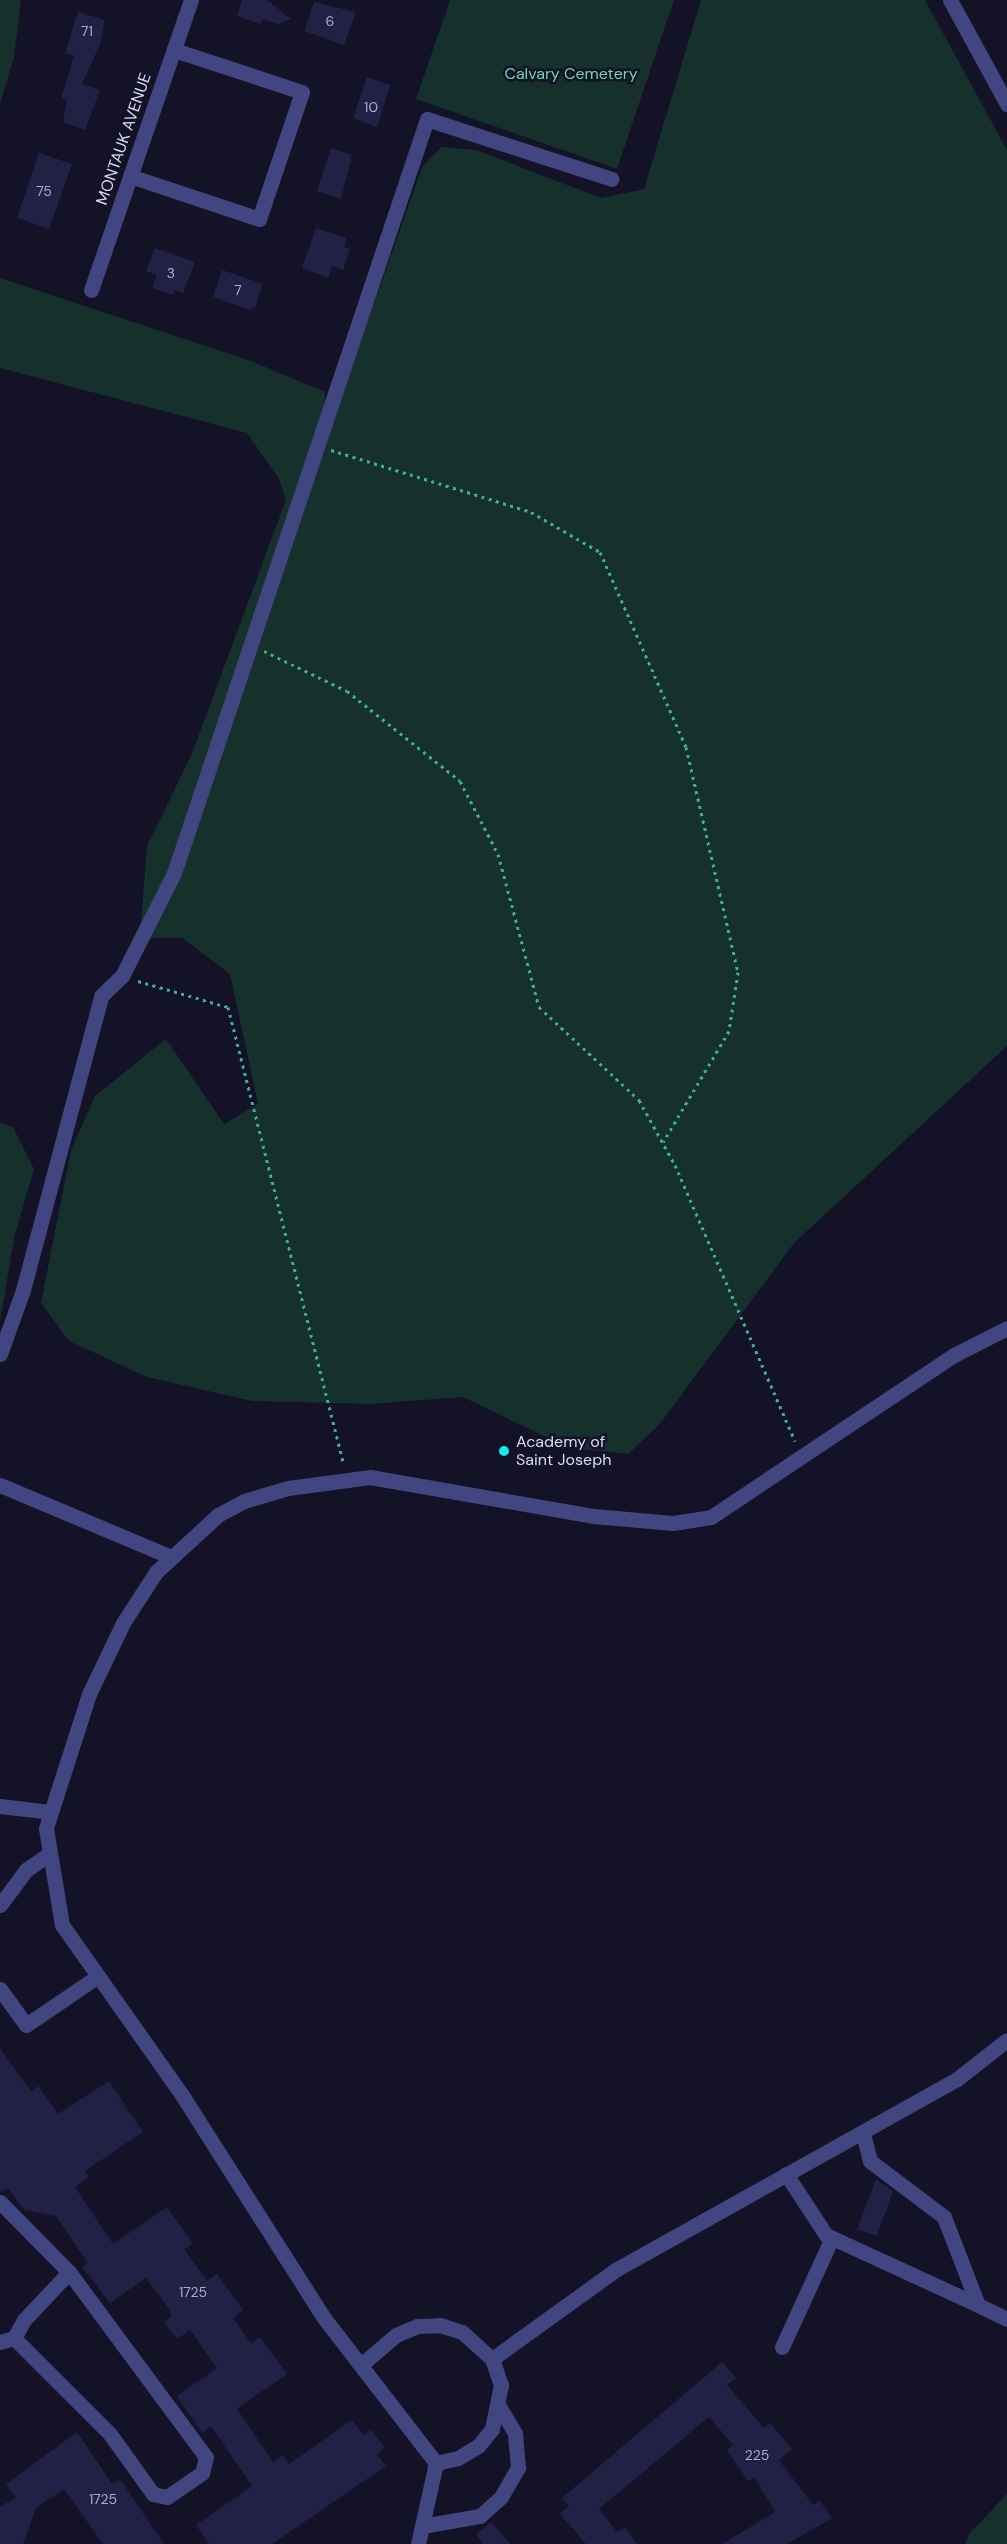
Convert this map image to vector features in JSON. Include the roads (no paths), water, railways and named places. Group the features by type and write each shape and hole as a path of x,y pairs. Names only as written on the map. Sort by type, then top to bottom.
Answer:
{"street":[{"name":"MONTAUK AVENUE","path":"91,290 191,0"},
{"path":"950,0 1007,104"},
{"path":"130,176 259,219 302,92 174,50"},
{"path":"0,1354 23,1290 101,996 122,976 174,873 254,646 427,119 612,179"},
{"path":"418,2544 436,2463 324,2318 182,2095 62,1925 46,1828 89,1694 118,1633 156,1572 218,1515 244,1501 348,1479 370,1477 593,1516 673,1523 711,1517 954,1355 1007,1328"},
{"path":"0,1485 171,1557"},
{"path":"0,1806 50,1812"},
{"path":"0,1905 26,1870 50,1853"},
{"path":"0,1989 26,2025 98,1976"},
{"path":"492,2359 617,2269 957,2079 1007,2040"},
{"path":"863,2133 870,2161 944,2217 978,2305"},
{"path":"786,2174 832,2238 1007,2319"},
{"path":"0,2202 69,2272 206,2457 202,2473 167,2497 153,2494 110,2434 7,2340 69,2272"},
{"path":"782,2347 832,2238"},
{"path":"361,2365 396,2335 429,2326 462,2332 492,2359 501,2385 500,2408 492,2429 478,2446 458,2458 436,2463"},
{"path":"422,2526 480,2516 501,2498 518,2468 515,2433 500,2408"}],"place":[{"name":"Academy of Saint Joseph","path":"504,1451"}],"park label":[{"name":"Calvary Cemetery","path":"571,74"}]}
